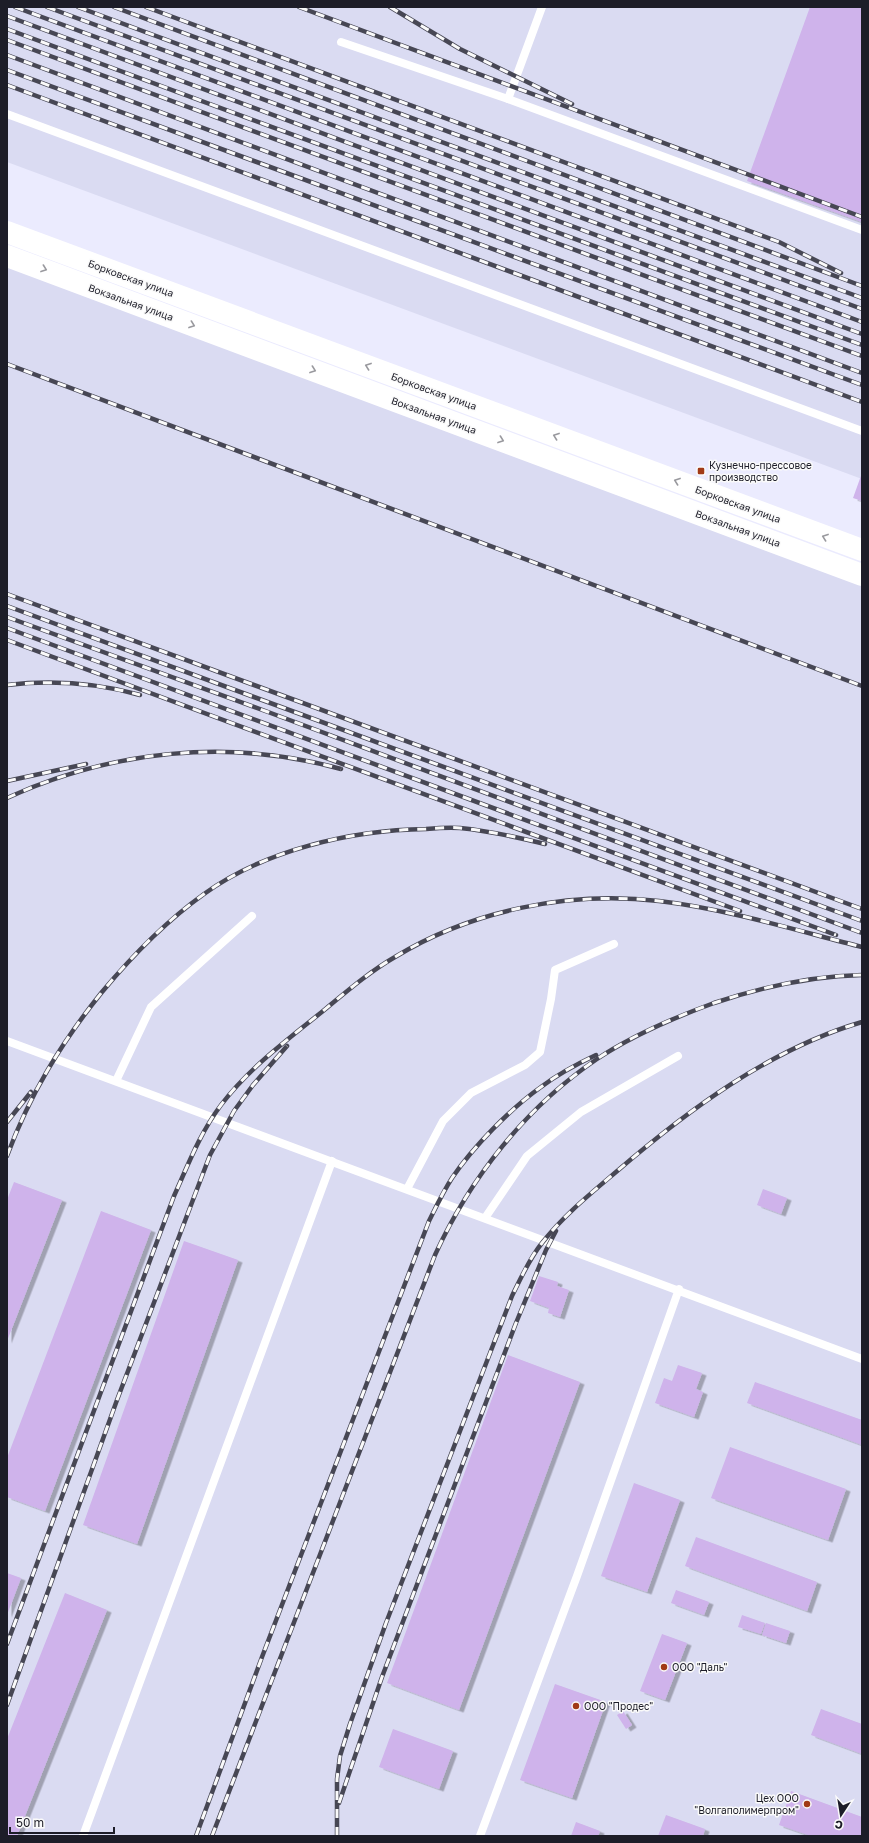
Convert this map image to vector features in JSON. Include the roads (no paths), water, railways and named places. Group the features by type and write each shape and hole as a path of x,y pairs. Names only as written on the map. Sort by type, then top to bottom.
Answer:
{"main road":[{"name":"Борковская улица","path":"7,232 862,550"},
{"name":"Вокзальная улица","path":"7,256 862,575"}],"lane":[{"path":"508,99 542,7"},
{"path":"341,42 508,99 862,230"},
{"path":"7,114 862,431"},
{"path":"116,1081 151,1007 252,916"},
{"path":"407,1189 443,1121 471,1093 525,1065 540,1052 551,999 555,970 614,944"},
{"path":"7,1041 679,1289 862,1359"},
{"path":"485,1218 527,1156 581,1112 678,1056"},
{"path":"83,1836 332,1161"},
{"path":"480,1836 577,1576 679,1289"}],"railway":[{"path":"15,7 862,322"},
{"path":"47,7 862,309"},
{"path":"78,7 862,298"},
{"path":"114,7 862,286"},
{"path":"146,7 779,242 841,273"},
{"path":"299,7 862,217"},
{"path":"390,7 460,49 572,104"},
{"path":"7,16 862,334"},
{"path":"7,29 862,345"},
{"path":"7,40 862,356"},
{"path":"7,55 862,373"},
{"path":"7,70 862,385"},
{"path":"7,85 862,402"},
{"path":"7,364 862,686"},
{"path":"7,594 862,909"},
{"path":"7,606 862,921"},
{"path":"7,617 268,712 862,933"},
{"path":"7,628 836,935"},
{"path":"7,640 740,911"},
{"path":"7,685 40,683 91,685 140,695"},
{"path":"7,798 47,782 88,769 129,760 171,754 214,752 256,754 299,759 341,769"},
{"path":"7,781 86,764"},
{"path":"7,1156 36,1090 73,1030 102,992 125,965 162,928 204,894 228,879 254,865 281,854 310,845 368,833 397,830 456,828 471,829 545,844"},
{"path":"7,1644 174,1196 189,1161 207,1127 221,1105 244,1079 282,1044 385,963 425,941 456,927 489,916 556,902 591,899 659,901 710,909 862,947"},
{"path":"212,1836 435,1255 449,1226 465,1199 502,1146 547,1099 571,1078 611,1050 668,1021 714,1003 768,987 805,980 862,975"},
{"path":"337,1836 337,1779 340,1756 350,1724 386,1623 512,1296 533,1256 550,1233 568,1214 643,1149 701,1104 763,1065 795,1048 862,1022"},
{"path":"7,1705 117,1400 210,1155 234,1111 253,1085 287,1046"},
{"path":"196,1836 262,1657 429,1221 452,1178 481,1141 505,1117 547,1082 596,1055"},
{"path":"7,1122 31,1092"},
{"path":"339,1803 382,1677 516,1323 546,1250 556,1231"}],"place":[{"name":"Кузнечно-прессовое производство","path":"701,471"},
{"name":"ООО \"Даль\"","path":"664,1667"},
{"name":"ООО \"Продес\"","path":"576,1706"},
{"name":"Цех ООО \"Волгаполимерпром\"","path":"807,1804"}]}
